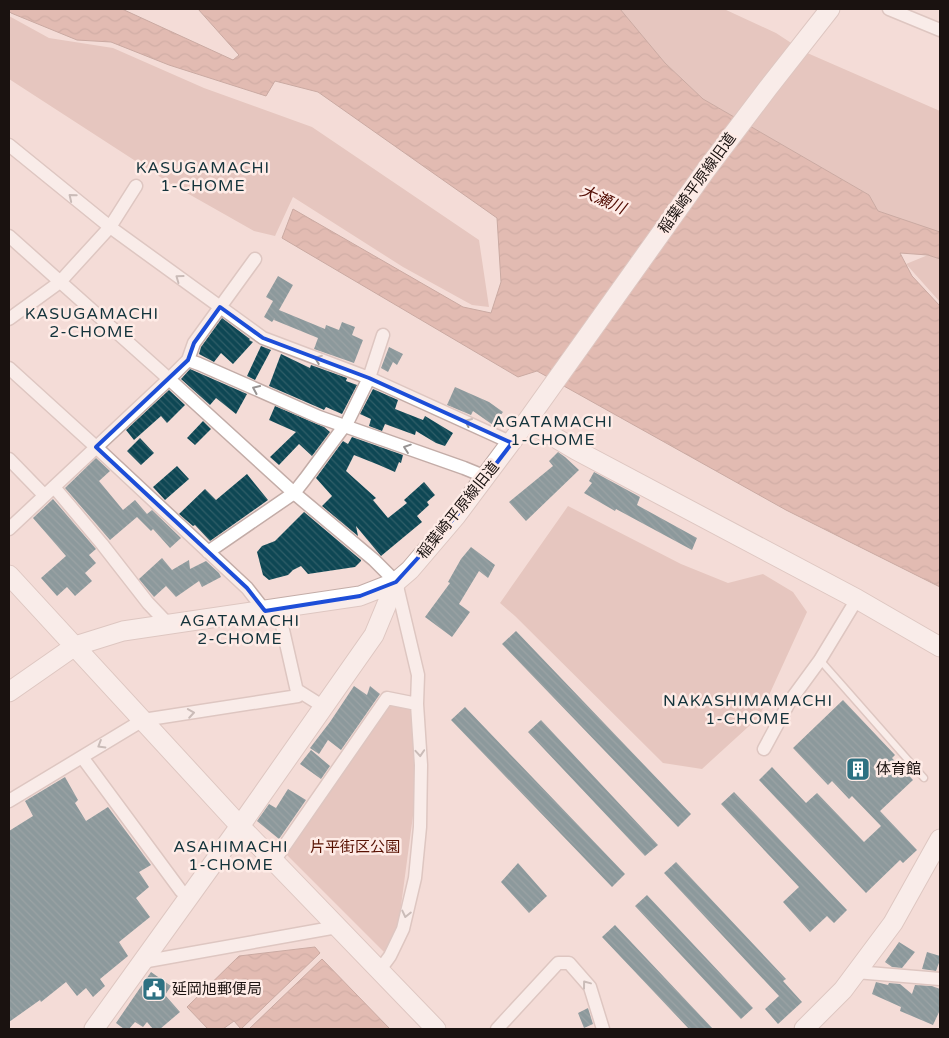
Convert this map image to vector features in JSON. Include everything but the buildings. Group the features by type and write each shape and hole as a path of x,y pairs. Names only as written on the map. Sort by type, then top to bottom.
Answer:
{"street":[{"name":"稲葉崎平原線旧道","path":"9,692 75,646 123,631 360,596 396,582 410,570 486,478 528,422 706,170 830,9"},
{"path":"889,9 940,30"},
{"path":"9,145 110,227 263,338 369,378 512,443"},
{"path":"9,319 60,282 110,227 136,186"},
{"path":"9,236 294,493 374,560 396,582 418,675 417,704 421,765 420,827 415,878 403,929 390,956 379,971"},
{"path":"9,529 188,360 194,343 254,259"},
{"path":"208,552 294,493 306,480 344,426 369,378 383,335"},
{"path":"188,360 319,417 464,468 486,478"},
{"path":"9,368 272,609 298,696 143,720 13,799 9,786"},
{"path":"528,422 576,450 857,599 940,647"},
{"path":"9,459 49,491 102,544 148,603 168,624"},
{"path":"9,575 240,826 436,1029"},
{"path":"94,1029 374,635 396,582"},
{"path":"764,749 790,701 820,660 857,599"},
{"path":"297,690 324,707"},
{"path":"274,861 387,698 417,704"},
{"path":"82,757 181,891 189,896"},
{"path":"804,1029 843,990 893,923 940,839"},
{"path":"142,962 337,927"},
{"path":"497,1029 558,963 569,963 590,987 603,1029"},
{"path":"856,972 940,979"}],"lane":[{"path":"820,660 924,778"}],"highlighted area":[{"path":"220,307 263,338 369,378 512,443 456,516 396,582 360,596 265,611 247,588 96,447 188,360 194,343"}],"green space":[{"path":"620,9 724,9 776,33 805,52 940,111 940,236 878,211 869,195 703,99 665,63"},
{"path":"9,16 49,38 113,48 204,88 312,127 479,240 489,307 472,305 403,267 293,197 275,236 254,231 171,184 9,79"},
{"path":"928,255 940,259 940,302 906,264"},
{"path":"568,506 681,564 728,583 763,574 793,592 807,612 759,717 702,769 663,763 500,603"},
{"name":"片平街区公園","path":"389,701 413,706 416,754 414,808 399,921 387,955 286,854"}],"water":[{"name":"大瀬川","path":"9,9 122,9 233,60 239,55 198,9 620,9 665,63 703,99 869,195 878,211 940,232 940,259 928,255 900,253 912,276 940,306 940,587 786,510 537,371 518,377 282,238 293,209 463,307 491,313 501,282 497,218 318,92 275,81 266,96 169,65 111,42 77,40 11,13"},
{"path":"315,947 320,953 241,1029 234,1021 223,1029 208,1029 187,1007 239,956"},
{"path":"322,959 389,1028 249,1029"}],"place":[{"name":"体育館","path":"858,769"},
{"name":"延岡旭郵便局","path":"154,989"}],"district":[{"name":"KASUGAMACHI 1-CHOME","path":"203,176"},
{"name":"KASUGAMACHI 2-CHOME","path":"92,322"},
{"name":"AGATAMACHI 1-CHOME","path":"553,430"},
{"name":"AGATAMACHI 2-CHOME","path":"240,629"},
{"name":"NAKASHIMAMACHI 1-CHOME","path":"748,709"},
{"name":"ASAHIMACHI 1-CHOME","path":"231,855"}]}
